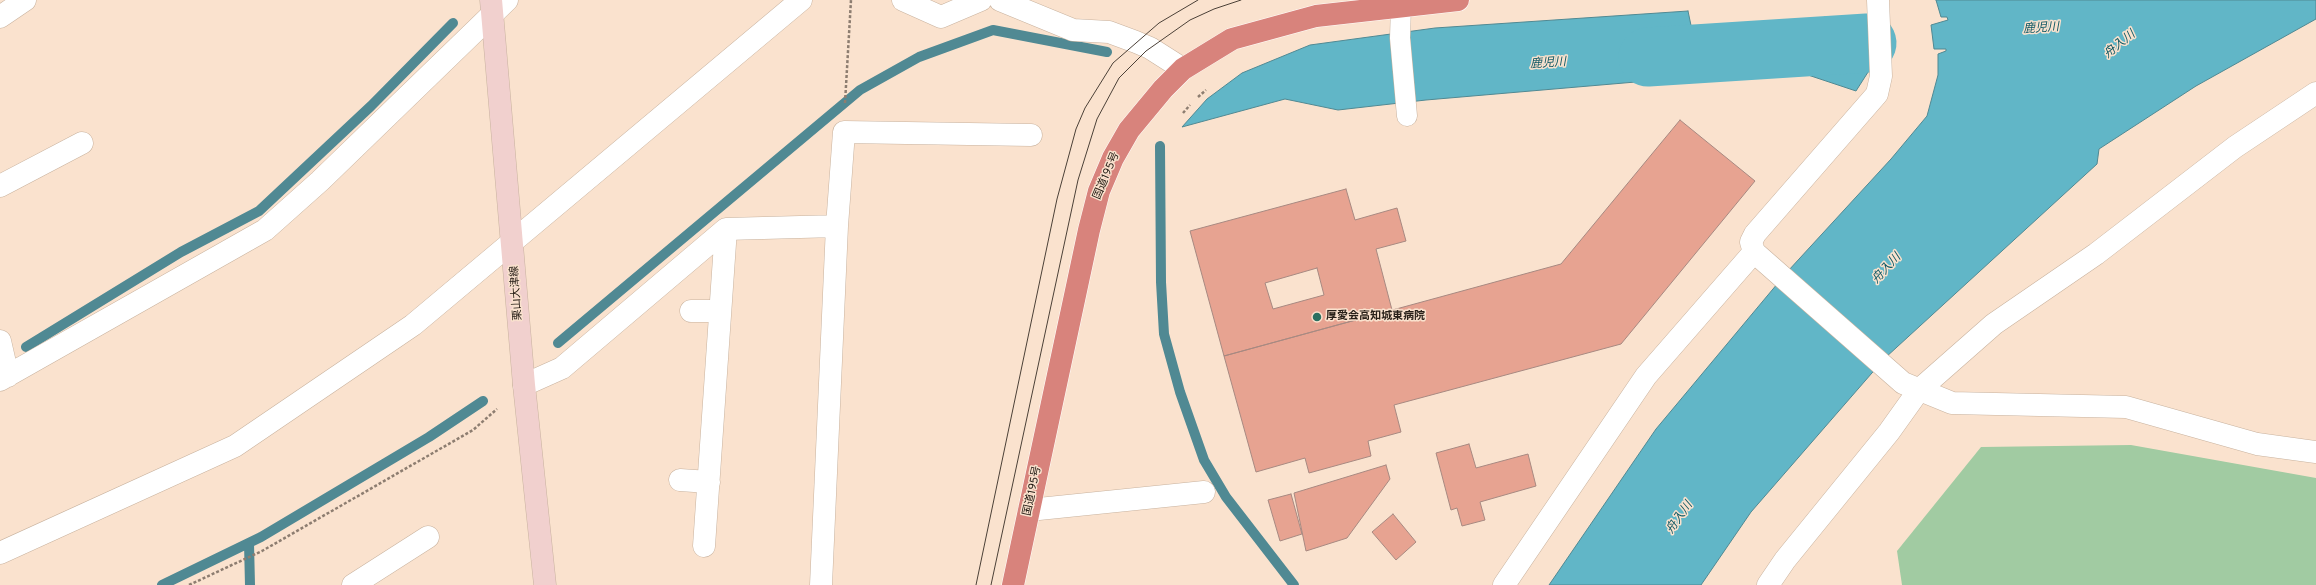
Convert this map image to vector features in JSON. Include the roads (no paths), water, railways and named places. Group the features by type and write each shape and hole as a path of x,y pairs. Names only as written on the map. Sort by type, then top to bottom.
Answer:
{"highway":[{"name":"国道195号","path":"1013,585 1089,230 1099,192 1113,158 1129,130 1163,89 1183,69 1232,39 1271,27 1316,16 1401,2 1458,0"}],"main road":[{"name":"栗山大津線","path":"497,5 524,385 545,583"}],"street":[{"path":"0,17 26,0"},
{"path":"0,553 234,446 413,325 513,243 801,0"},
{"path":"903,0 941,17 981,0"},
{"path":"1000,0 1073,30 1109,32 1136,42 1150,48 1183,69"},
{"path":"1878,0 1881,76 1877,94 1755,234 1751,242 1759,255 1911,387 1952,403 2126,407 2257,444 2316,452"},
{"path":"0,342 4,378 265,230 320,181 497,5"},
{"path":"1768,585 1785,560 1889,432 1911,387 1994,324 2096,254 2235,147 2316,93"},
{"path":"821,585 837,226 844,132 1031,135"},
{"path":"0,186 82,143"},
{"path":"524,385 562,368 726,229 837,226"},
{"path":"704,546 726,229"},
{"path":"1504,585 1646,376 1759,255"},
{"path":"691,311 720,311"},
{"path":"680,480 709,482"},
{"path":"1029,510 1204,492"},
{"path":"353,585 428,537"}],"lane":[{"path":"1401,2 1400,38 1407,116"}],"water":[{"name":"舟入川","path":"1936,0 2316,0 2316,19 2196,86 2099,149 2097,164 1885,358 1751,512 1701,585 1549,585 1656,429 1788,271 1891,159 1927,116 1938,75 1938,54 1946,51 1946,49 1934,49 1931,25 1948,20 1947,17 1941,17"},
{"path":"1688,11 1697,54 1826,47 1824,17 1866,29 1870,69 1856,91 1805,74 1752,72 1426,100 1338,110 1285,99 1182,127 1207,99 1242,73 1310,45 1435,28"}],"waterway":[{"path":"26,347 181,252 259,211 371,106 453,23"},
{"path":"558,343 860,90 919,57 993,30 1107,52"},
{"name":"鹿児川","path":"1648,57 1867,43"},
{"path":"1160,146 1161,282 1164,334 1180,392 1204,460 1226,497 1294,585"},
{"path":"162,585 261,537 429,437 483,401"},
{"path":"249,543 250,585"}],"tram line":[{"path":"976,585 1057,199 1076,129 1085,108 1113,63 1159,23 1198,0"},
{"path":"991,585 1078,180 1097,119 1119,78 1146,51 1190,20 1214,9 1241,0"}],"place":[{"name":"厚愛会高知城東病院","path":"1317,317"}]}
